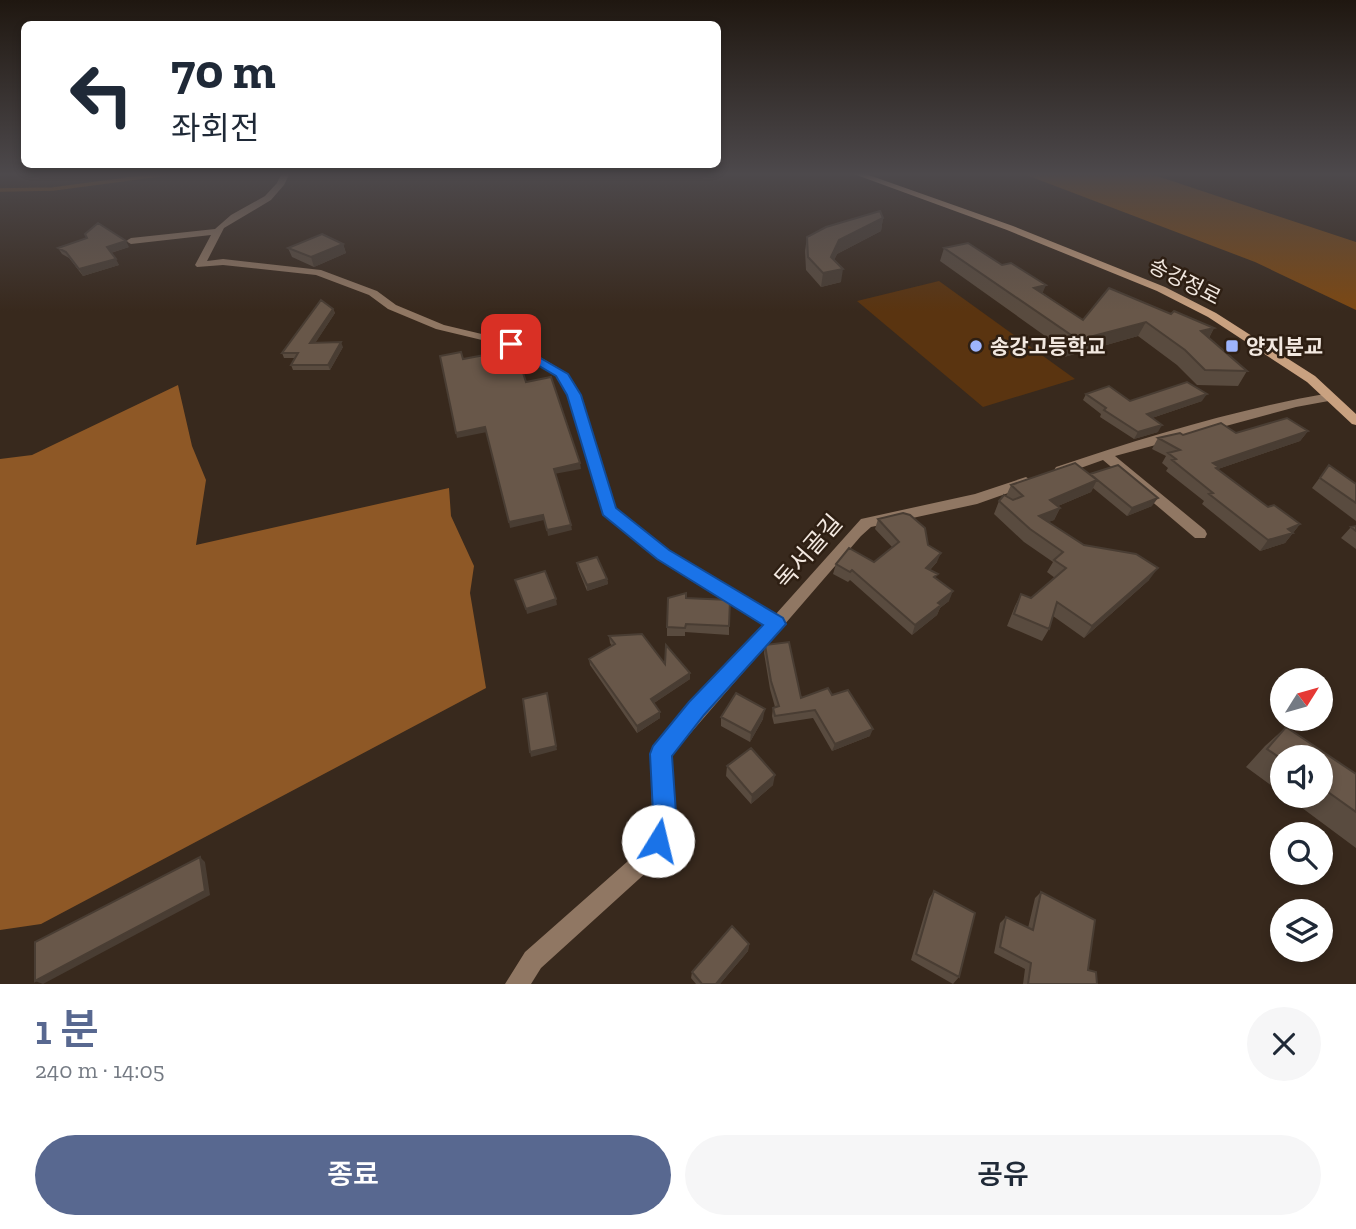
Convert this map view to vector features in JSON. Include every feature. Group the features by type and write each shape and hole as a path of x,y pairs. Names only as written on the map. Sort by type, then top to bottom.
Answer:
{"main road":[{"name":"송강정로","path":"984,219 1161,289 1264,348 1311,379 1356,421"}],"street":[{"path":"231,219 222,224 200,265 223,262 318,272 373,293 391,307 440,327 511,344 561,374 574,395 609,510 663,555 777,624"},
{"path":"131,241 218,232"},
{"name":"독서골길","path":"517,984 533,960 653,853 662,832 664,813 661,754 696,708 777,624 866,523 977,499 1105,455 1295,403 1330,397"},
{"path":"1105,455 1200,534"}],"shaded area":[{"path":"1142,219 1286,219 1356,242 1356,310 1255,262"},
{"path":"939,281 1075,379 983,407 857,301"},
{"path":"178,385 192,446 206,480 196,545 449,488 451,516 474,566 470,593 486,688 41,924 0,930 0,459 32,455"}],"building":[{"path":"853,219 881,219 839,240 831,257 843,269 823,273 808,257 807,237 826,227"},
{"path":"98,223 126,241 107,247 116,259 79,269 66,252 58,248 87,238 85,234"},
{"path":"322,234 343,244 311,257 288,248"},
{"path":"968,243 1002,265 1011,263 1046,285 1034,288 1083,320 1109,288 1171,314 1174,311 1214,328 1201,331 1247,371 1205,370 1185,350 1146,322 1063,344 1071,335 944,248"},
{"path":"321,300 333,309 310,343 341,342 328,365 291,365 298,353 282,353"},
{"path":"461,352 463,359 490,354 492,362 518,357 526,382 551,377 580,463 554,469 571,525 547,530 543,515 509,522 485,427 456,433 440,356"},
{"path":"1187,382 1207,394 1147,414 1162,425 1138,432 1104,410 1106,408 1086,394 1109,386 1130,401"},
{"path":"1287,418 1308,431 1213,463 1268,507 1274,505 1300,524 1288,529 1293,533 1268,540 1209,494 1213,493 1172,460 1176,459 1168,453 1180,450 1158,438 1180,433 1183,435 1221,423 1236,433"},
{"path":"1075,463 1097,480 1050,500 1060,508 1039,516 1084,545 1136,554 1158,568 1092,626 1057,602 1049,629 1014,614 1021,594 1031,598 1066,568 1054,560 1063,552 1030,529 999,501 1004,495 1013,500 1023,496 1011,485"},
{"path":"1118,465 1158,498 1132,508 1090,474"},
{"path":"1329,465 1356,484 1356,503 1320,478"},
{"path":"903,513 910,515 925,528 928,545 941,553 926,568 938,574 934,577 953,591 938,603 941,605 915,625 852,570 850,572 836,564 849,548 874,562 899,542 878,519"},
{"path":"597,557 607,579 587,585 577,563"},
{"path":"545,571 556,599 526,609 515,580"},
{"path":"686,593 686,598 730,600 729,626 686,624 685,628 667,627 668,598"},
{"path":"642,634 665,664 666,645 690,673 651,699 660,712 637,726 589,659 615,644 609,636"},
{"path":"789,642 801,698 828,688 832,695 848,690 873,729 835,744 815,710 775,716 773,708 779,706 771,681 765,645"},
{"path":"547,693 556,746 530,752 523,699"},
{"path":"736,693 765,709 751,733 721,717"},
{"path":"1282,732 1293,732 1313,745 1270,745"},
{"path":"751,748 775,775 752,795 727,766"},
{"path":"1333,759 1356,774 1356,812 1333,796"},
{"path":"200,857 205,891 35,981 35,942"},
{"path":"934,891 975,913 959,977 916,954"},
{"path":"1041,892 1095,920 1088,970 1096,972 1097,984 1028,984 1031,963 1000,947 1006,917 1033,930"},
{"path":"732,926 749,944 716,984 702,984 692,972"}],"place":[{"name":"송강고등학교","path":"976,346"},
{"name":"양지분교","path":"1232,346"}],"route":[{"path":"511,344 561,374 574,395 609,510 663,555 777,624 696,708 661,754 664,813 658,841"}]}
